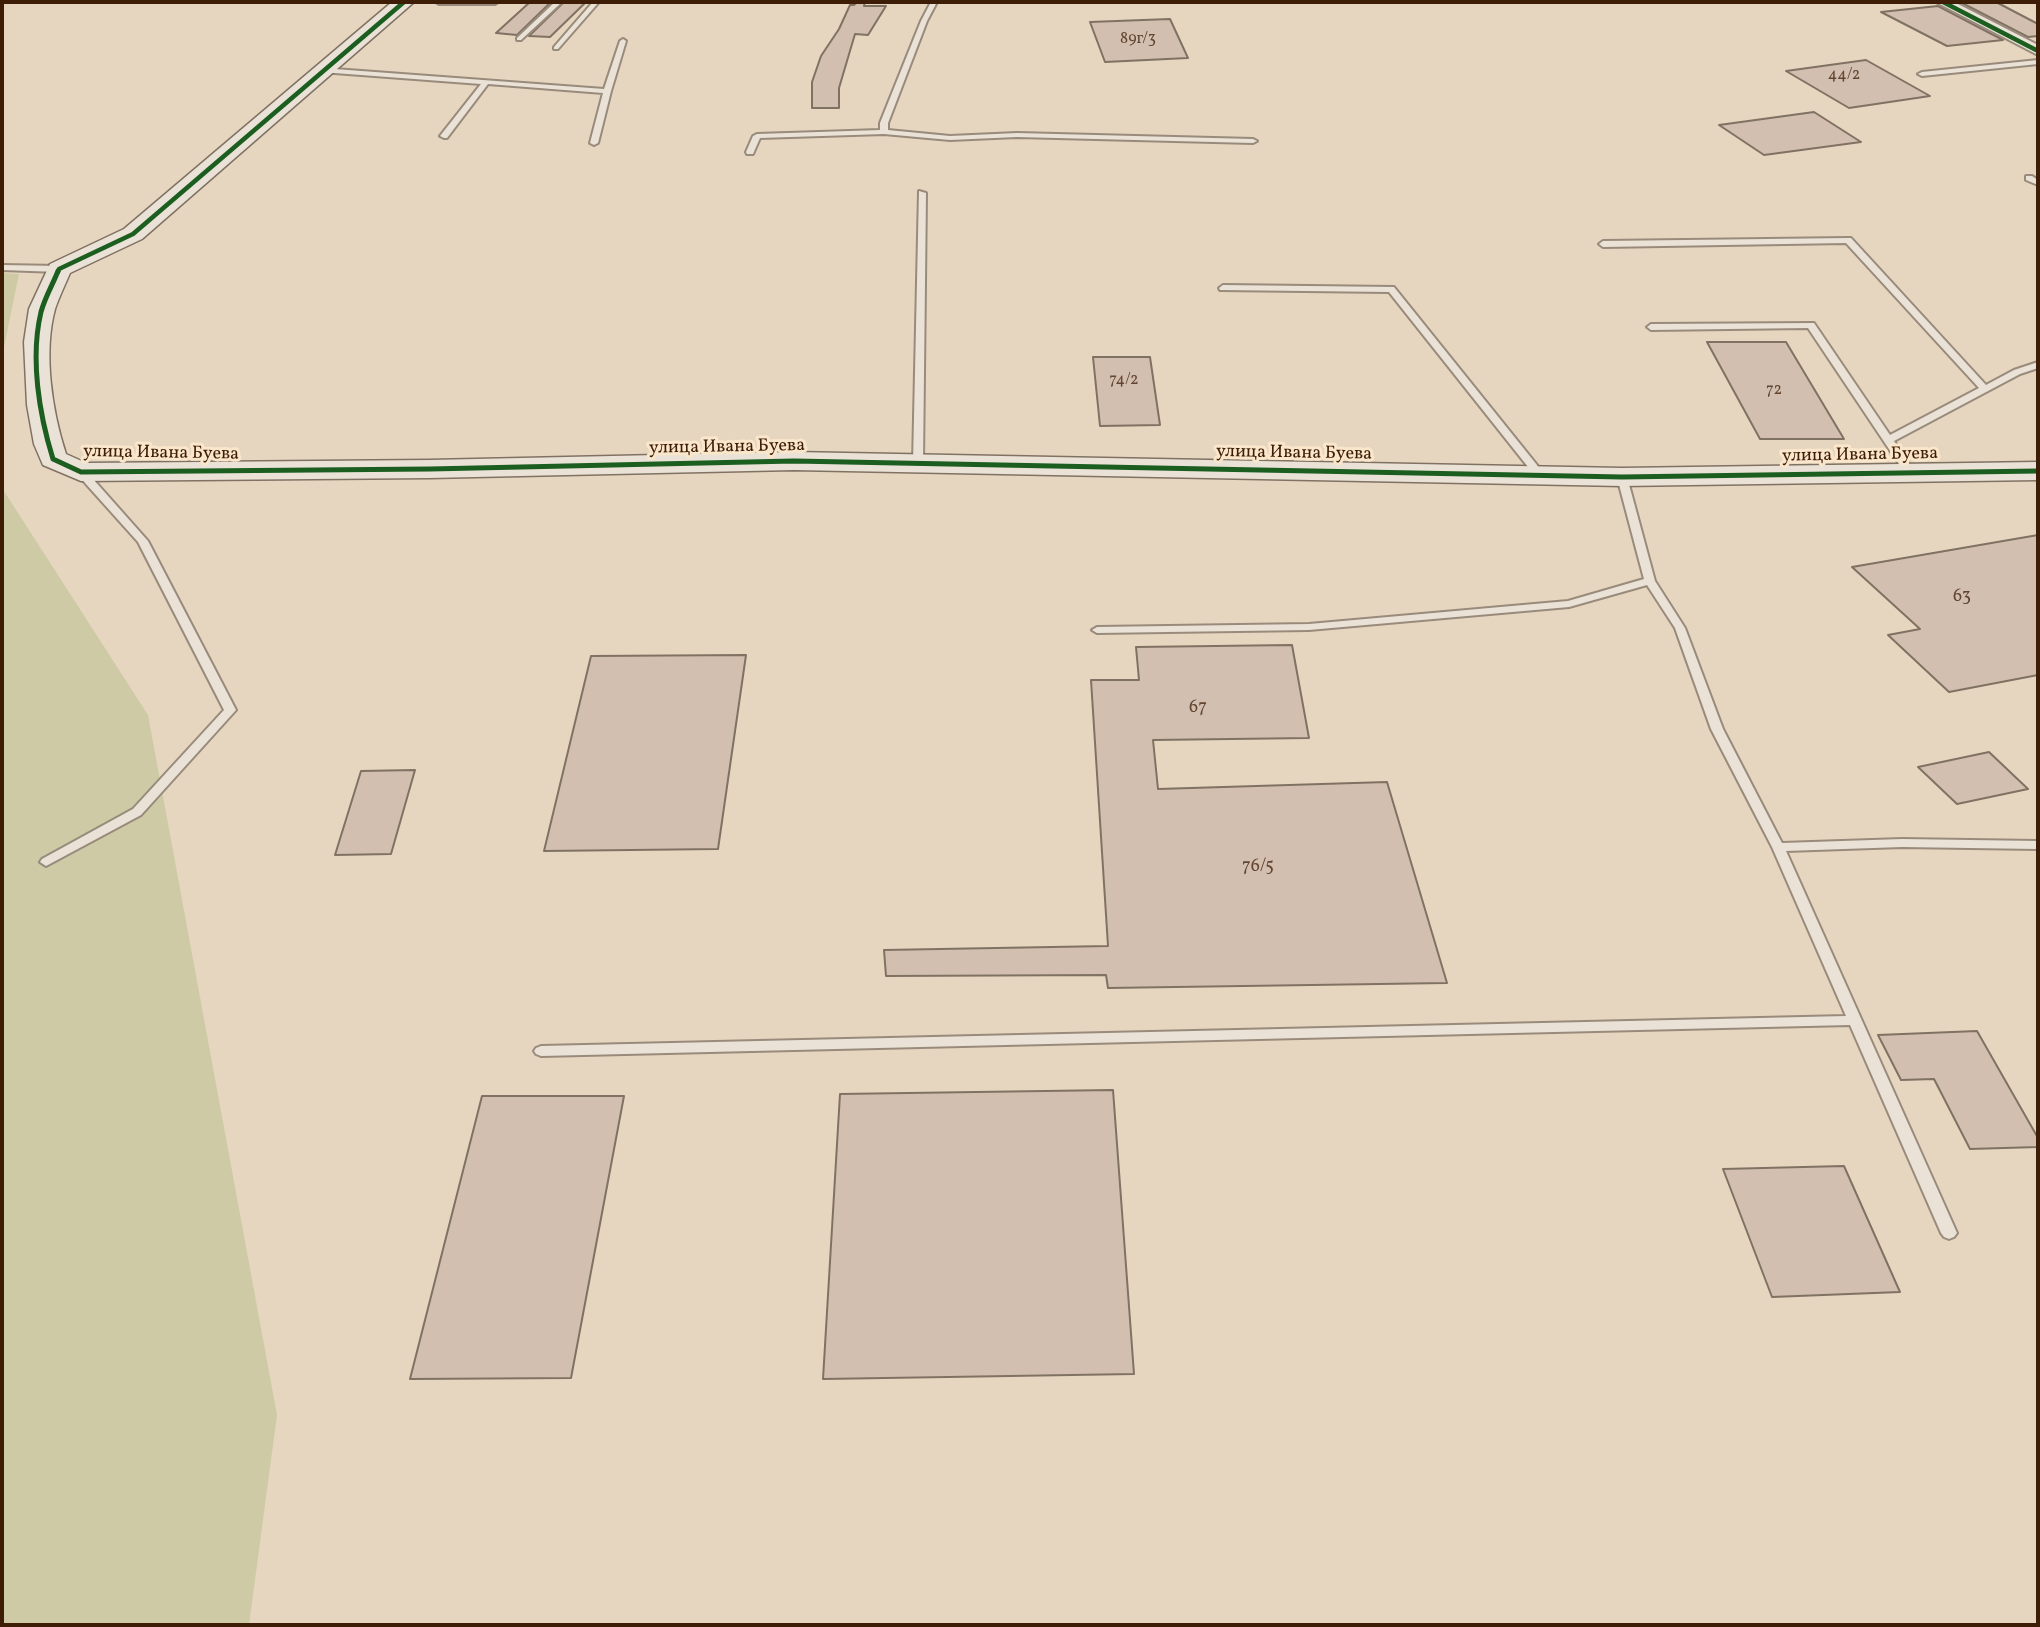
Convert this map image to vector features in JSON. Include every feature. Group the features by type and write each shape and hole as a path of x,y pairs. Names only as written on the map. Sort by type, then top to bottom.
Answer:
{"street":[{"path":"59,269 133,234 321,70 404,2"},
{"path":"1943,2 2038,51"},
{"name":"улица Ивана Буева","path":"59,269 41,311 37,370 46,440 53,459 81,472 443,469 794,461 1622,477 2038,471"}],"lane":[{"path":"439,2 495,2"},
{"path":"519,39 559,2"},
{"path":"556,48 596,2"},
{"path":"884,132 884,123 907,62 934,2"},
{"path":"594,143 623,41"},
{"path":"1922,74 2038,62"},
{"path":"321,70 607,91"},
{"path":"444,136 486,82"},
{"path":"750,152 757,136 884,132 950,138 1017,135 1253,141"},
{"path":"2029,178 2038,183"},
{"path":"918,463 922,193"},
{"path":"1603,244 1848,240 1986,390"},
{"path":"2,267 59,269"},
{"path":"1223,288 1391,289 1540,475"},
{"path":"1651,327 1811,325 1909,471"},
{"path":"1888,440 2017,372 2038,365"},
{"path":"46,862 137,811 230,710 143,541 81,472"},
{"path":"1622,477 1650,581 1680,628 1717,729 1778,847 1949,1233"},
{"path":"1097,630 1309,627 1569,604 1650,581"},
{"path":"1778,847 2038,845"},
{"path":"541,1051 1855,1020"}],"shaded area":[{"path":"2,273 19,274 2,357"},
{"path":"2,488 148,715 277,1415 249,1625 2,1625"}],"building":[{"path":"530,2 551,2 517,35 496,33"},
{"path":"564,2 586,2 550,37 529,36"},
{"path":"865,2 864,6 886,6 868,35 855,34 839,88 839,108 812,108 812,82 821,56 839,29 850,5"},
{"path":"1996,2 2038,24 2038,36 2028,37 1962,3"},
{"path":"1938,6 2003,40 1947,46 1881,12"},
{"path":"1170,19 1188,58 1105,62 1090,22"},
{"path":"1866,60 1930,96 1849,108 1786,71"},
{"path":"1814,112 1861,142 1764,155 1719,125"},
{"path":"1707,342 1786,342 1844,439 1760,439"},
{"path":"1093,357 1150,357 1160,425 1100,426"},
{"path":"2038,535 2038,675 1949,692 1888,635 1920,629 1852,567"},
{"path":"1292,645 1309,738 1153,740 1158,789 1387,782 1447,983 1108,988 1106,975 886,976 884,950 1108,946 1091,680 1139,680 1136,647"},
{"path":"746,655 718,849 544,851 591,656"},
{"path":"1989,752 2028,789 1957,804 1918,767"},
{"path":"415,770 391,854 335,855 361,771"},
{"path":"1977,1031 2038,1138 2038,1147 1970,1149 1934,1079 1901,1080 1878,1035"},
{"path":"1113,1090 1134,1374 823,1379 840,1094"},
{"path":"482,1096 624,1096 571,1378 410,1379"},
{"path":"1844,1166 1900,1292 1772,1297 1723,1169"}],"cycle path":[{"path":"404,2 133,234 59,269 42,309 37,342 38,384 44,426 53,459 81,472 430,469 794,461 1622,477 2038,471"},
{"path":"1943,2 2038,51"}]}
